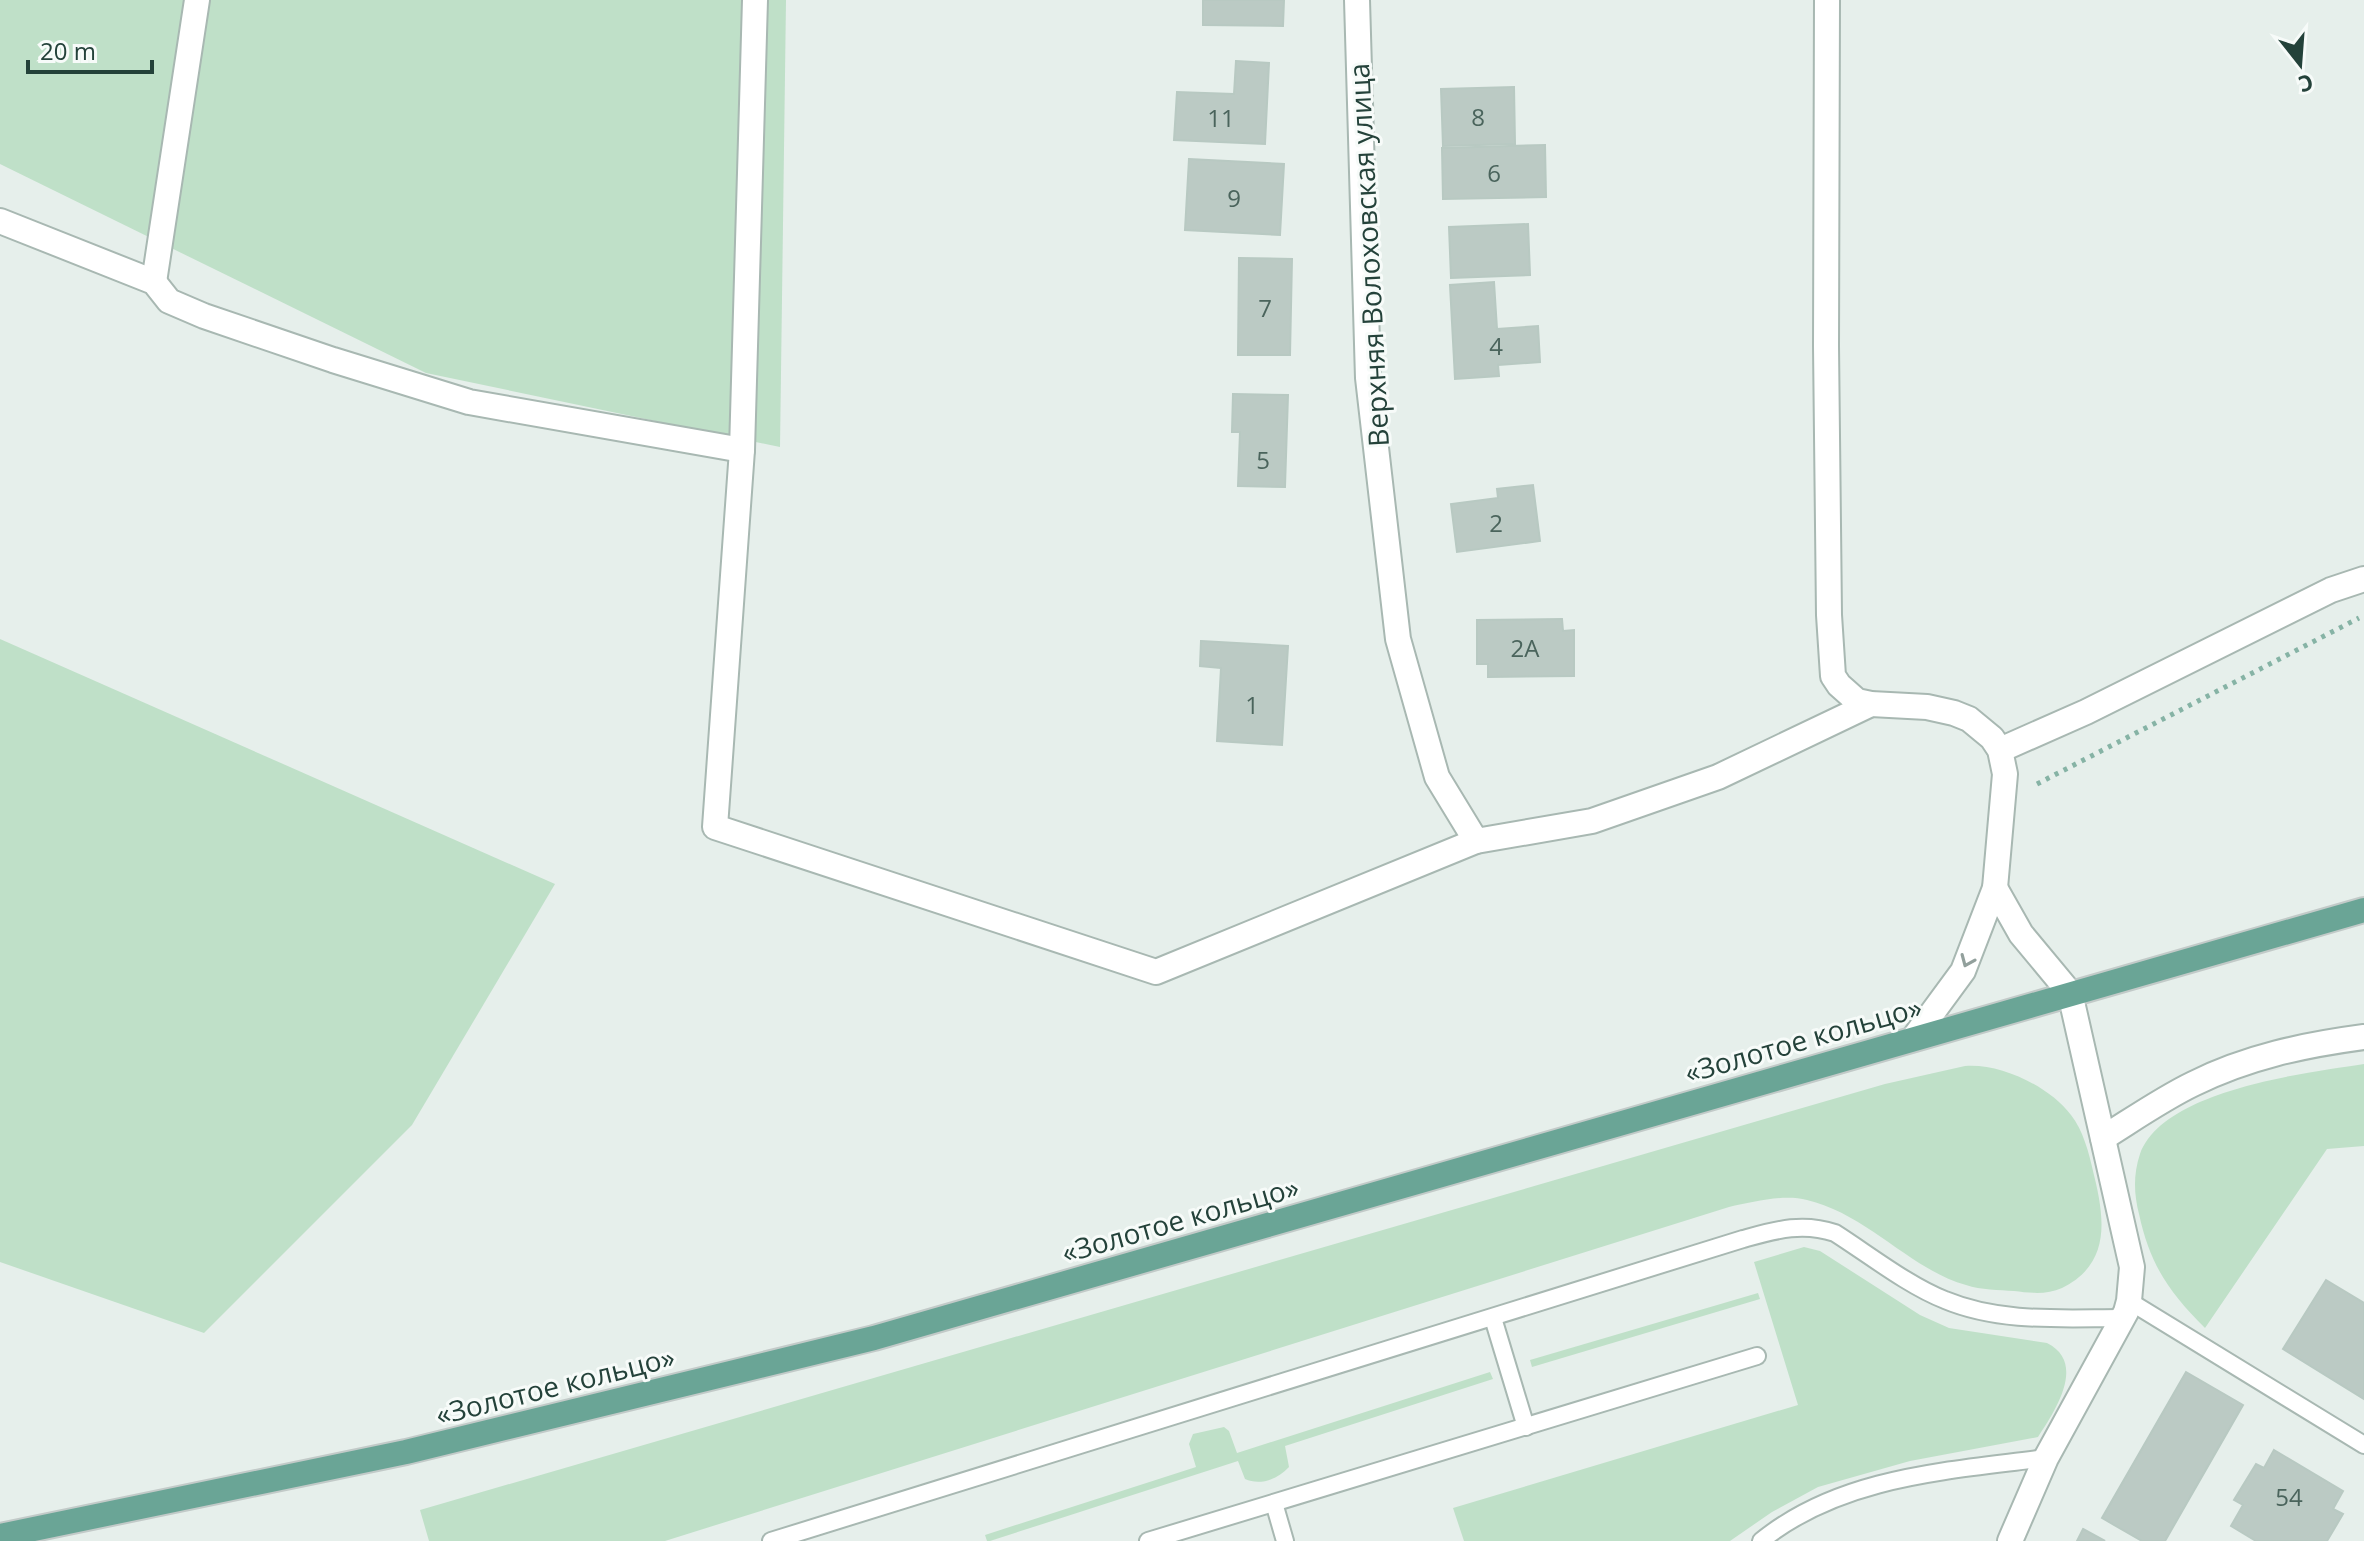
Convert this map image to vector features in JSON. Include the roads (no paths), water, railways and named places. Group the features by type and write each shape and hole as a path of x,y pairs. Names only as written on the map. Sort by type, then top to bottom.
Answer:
{"main road":[{"name":"«Золотое кольцо»","path":"0,1536 406,1452 874,1338 2364,910"}],"street":[{"path":"154,282 197,0"},
{"path":"755,0 742,450 715,827 1156,972 1476,841 1592,821 1718,777 1871,704"},
{"name":"Верхняя Волоховская улица","path":"1357,0 1368,378 1398,639 1437,777 1476,841"},
{"path":"1827,0 1826,362 1833,676 1857,701 1927,707 1954,713 1981,728 2000,750 2005,774 1995,888 1963,971 1913,1039"},
{"path":"0,221 154,282 169,301 204,316 469,402 742,450"},
{"path":"2000,750 2086,712 2331,590 2364,579"},
{"path":"1995,888 2021,934 2070,993 2132,1267 2125,1310 2046,1458 2010,1541"},
{"path":"2103,1138 2190,1085 2230,1067 2318,1043 2364,1037"}],"lane":[{"path":"771,1541 1743,1239 1803,1226 1835,1233 1935,1296 1956,1304 2029,1319 2125,1310 2364,1445"},
{"path":"1493,1318 1526,1427"},
{"path":"1148,1541 1757,1356"},
{"path":"1761,1541 1789,1520 1817,1505 1874,1485 1902,1478 2046,1458"},
{"path":"1274,1503 1285,1541"}]}
